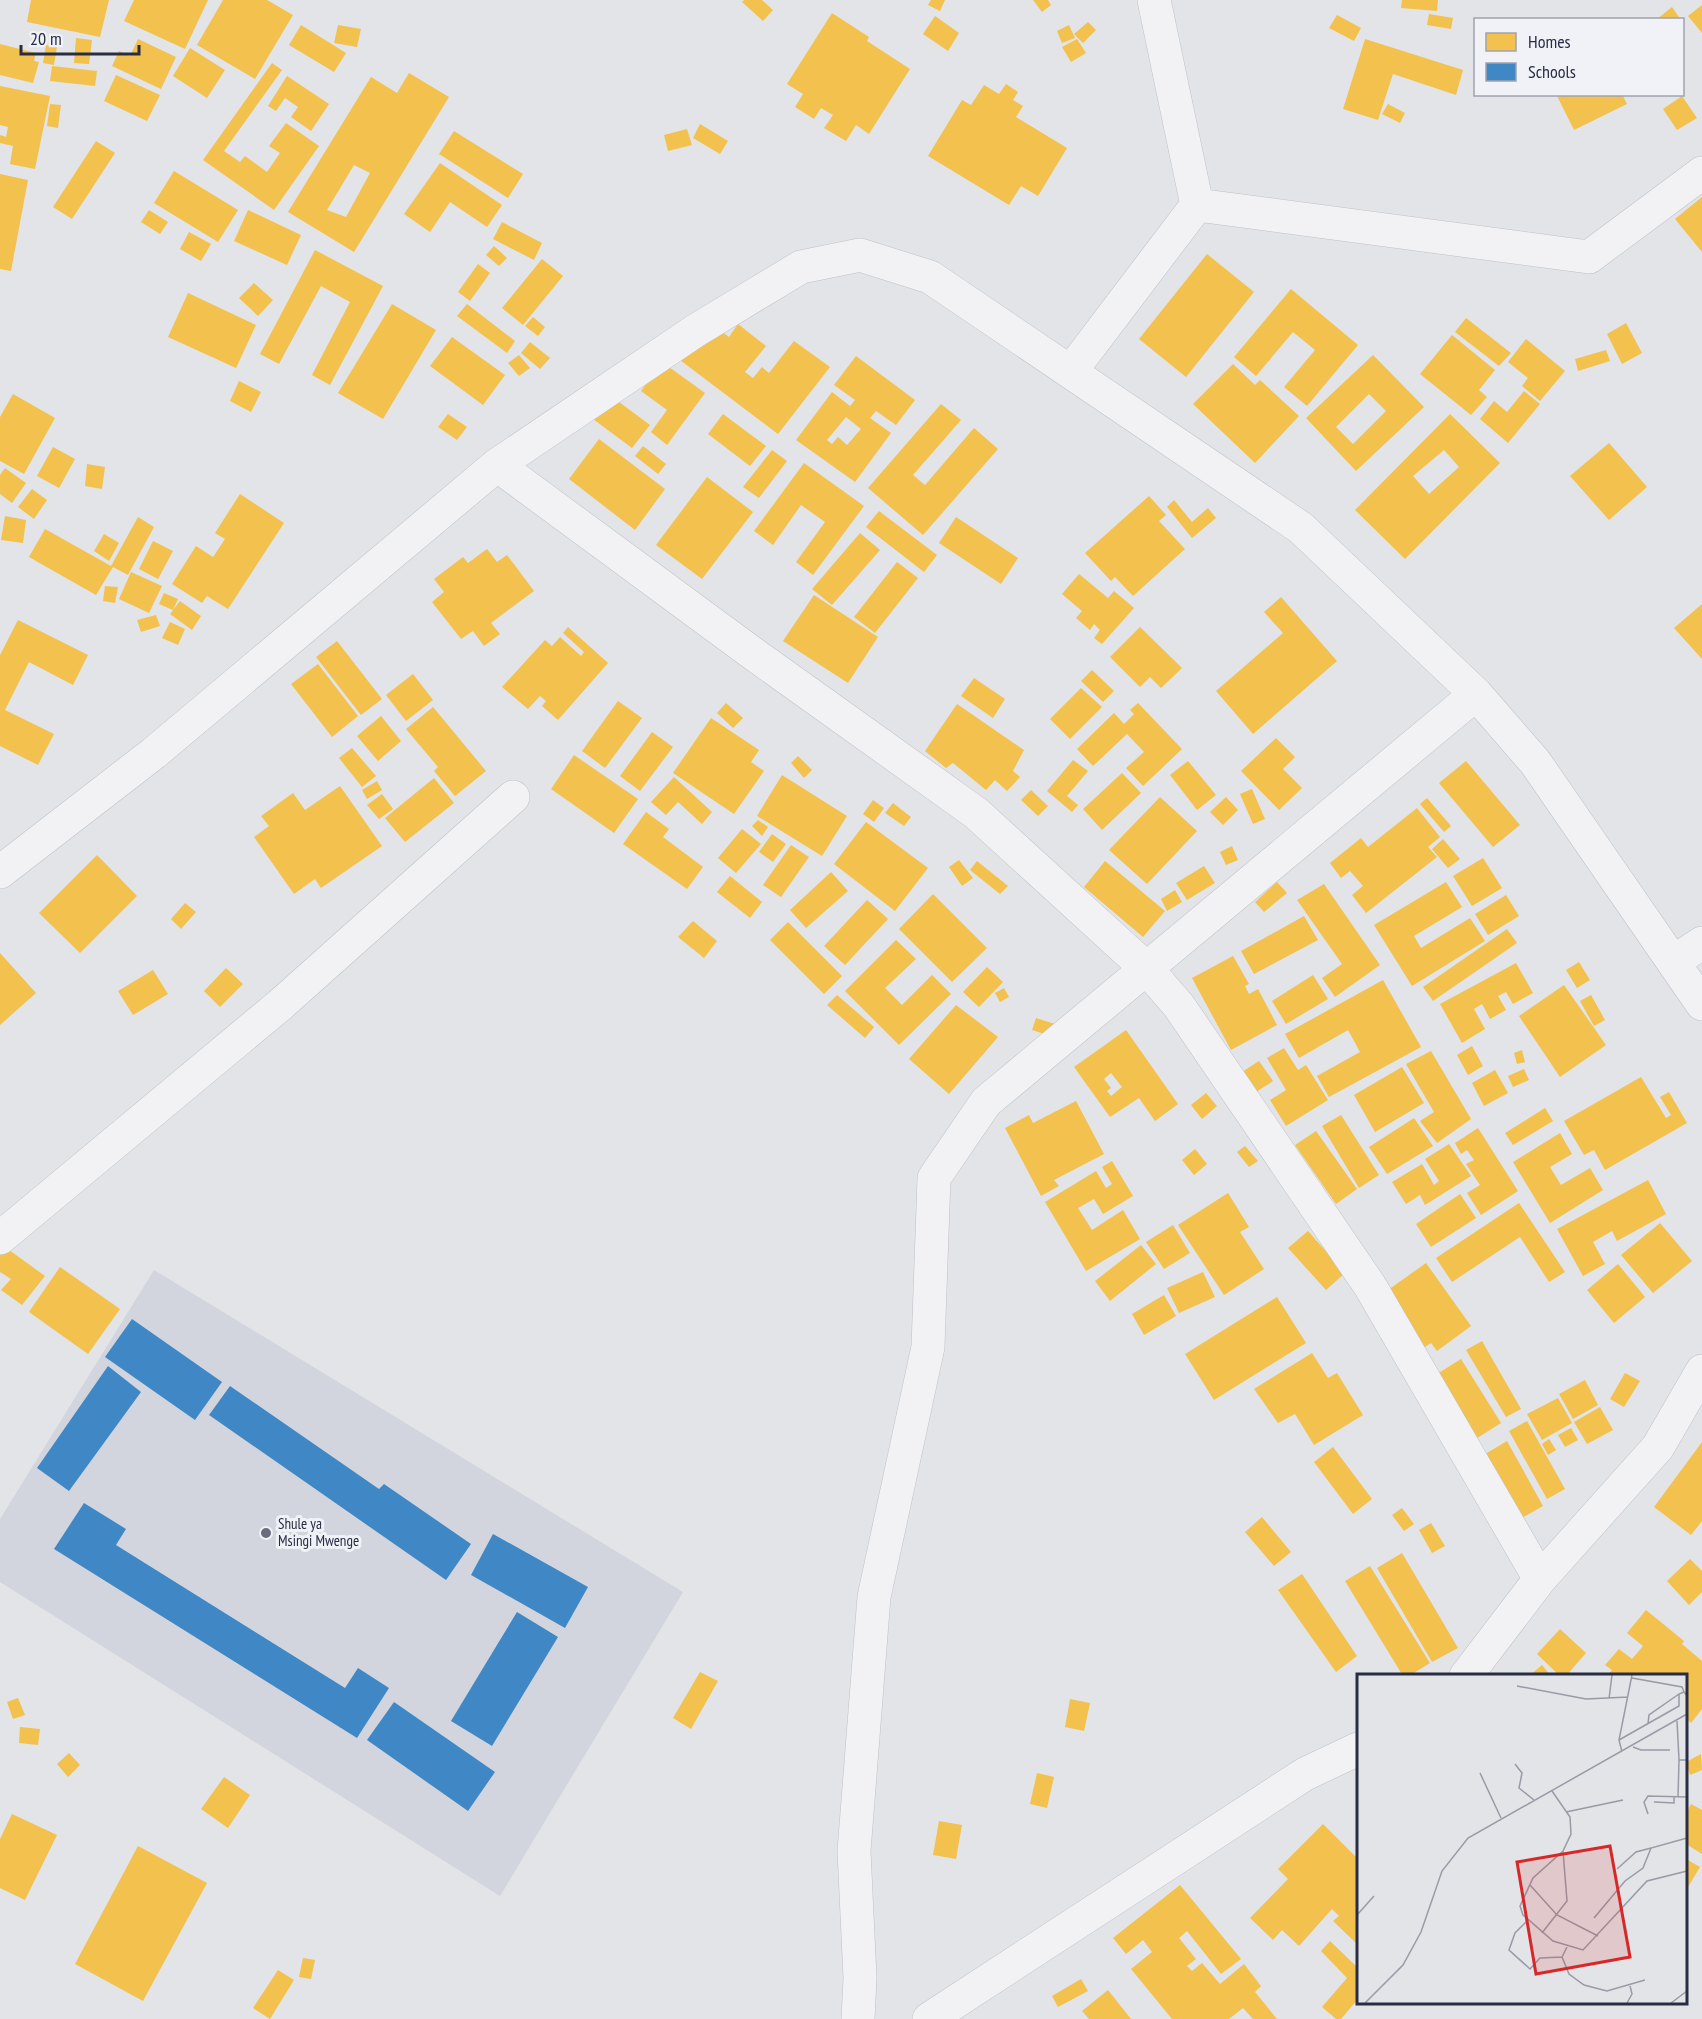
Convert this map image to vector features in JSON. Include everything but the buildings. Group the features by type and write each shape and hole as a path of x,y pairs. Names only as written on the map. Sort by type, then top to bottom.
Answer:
{"street":[{"path":"1071,371 1197,205 1154,0"},
{"path":"1197,205 1589,257 1702,173"},
{"path":"0,872 154,753 497,465 695,331 801,267 860,255 930,277 1301,528 1476,694 1535,762 1702,1004"},
{"path":"497,465 755,655 976,813 1147,969 1179,1006 1370,1286 1540,1579"},
{"path":"858,2019 860,1978 854,1851 874,1597 928,1347 934,1178 986,1102 1476,694"},
{"path":"0,1238 280,1005 513,797"},
{"path":"1673,962 1702,942"},
{"path":"1468,1674 1540,1579 1658,1447 1702,1371"},
{"path":"929,2019 1305,1774 1357,1750"}],"shaded area":[{"path":"154,1270 683,1592 500,1896 0,1582 0,1519"}],"place":[{"name":"Shule ya Msingi Mwenge","path":"266,1533"}]}
